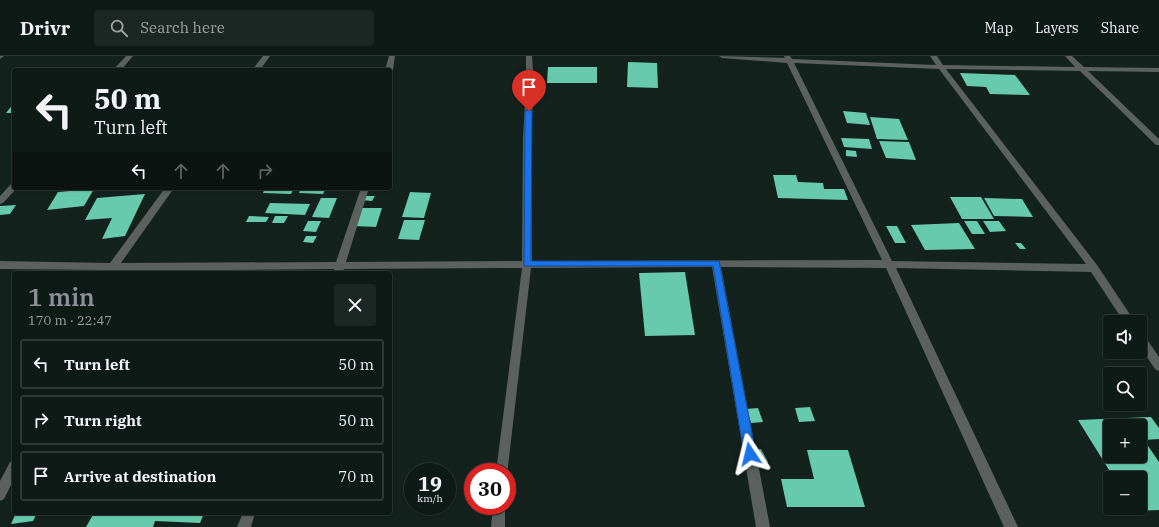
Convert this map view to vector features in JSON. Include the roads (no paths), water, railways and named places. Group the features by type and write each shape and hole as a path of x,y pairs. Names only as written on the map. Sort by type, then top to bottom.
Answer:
{"street":[{"path":"119,68 130,56"},
{"path":"258,68 267,56"},
{"path":"389,68 392,56"},
{"path":"503,463 527,264 527,137 530,86 529,56"},
{"path":"722,56 940,67 1159,70"},
{"path":"933,56 1094,268 1125,315"},
{"path":"1068,56 1159,143"},
{"path":"787,59 889,264 1011,527"},
{"path":"0,201 12,188"},
{"path":"110,270 169,190"},
{"path":"339,270 364,190"},
{"path":"716,263 763,527"},
{"path":"0,265 110,270 339,270 527,264 716,263 889,264 1094,268"},
{"path":"1147,348 1159,366"},
{"path":"0,495 12,470"},
{"path":"244,527 248,515"},
{"path":"498,527 499,515"}]}
